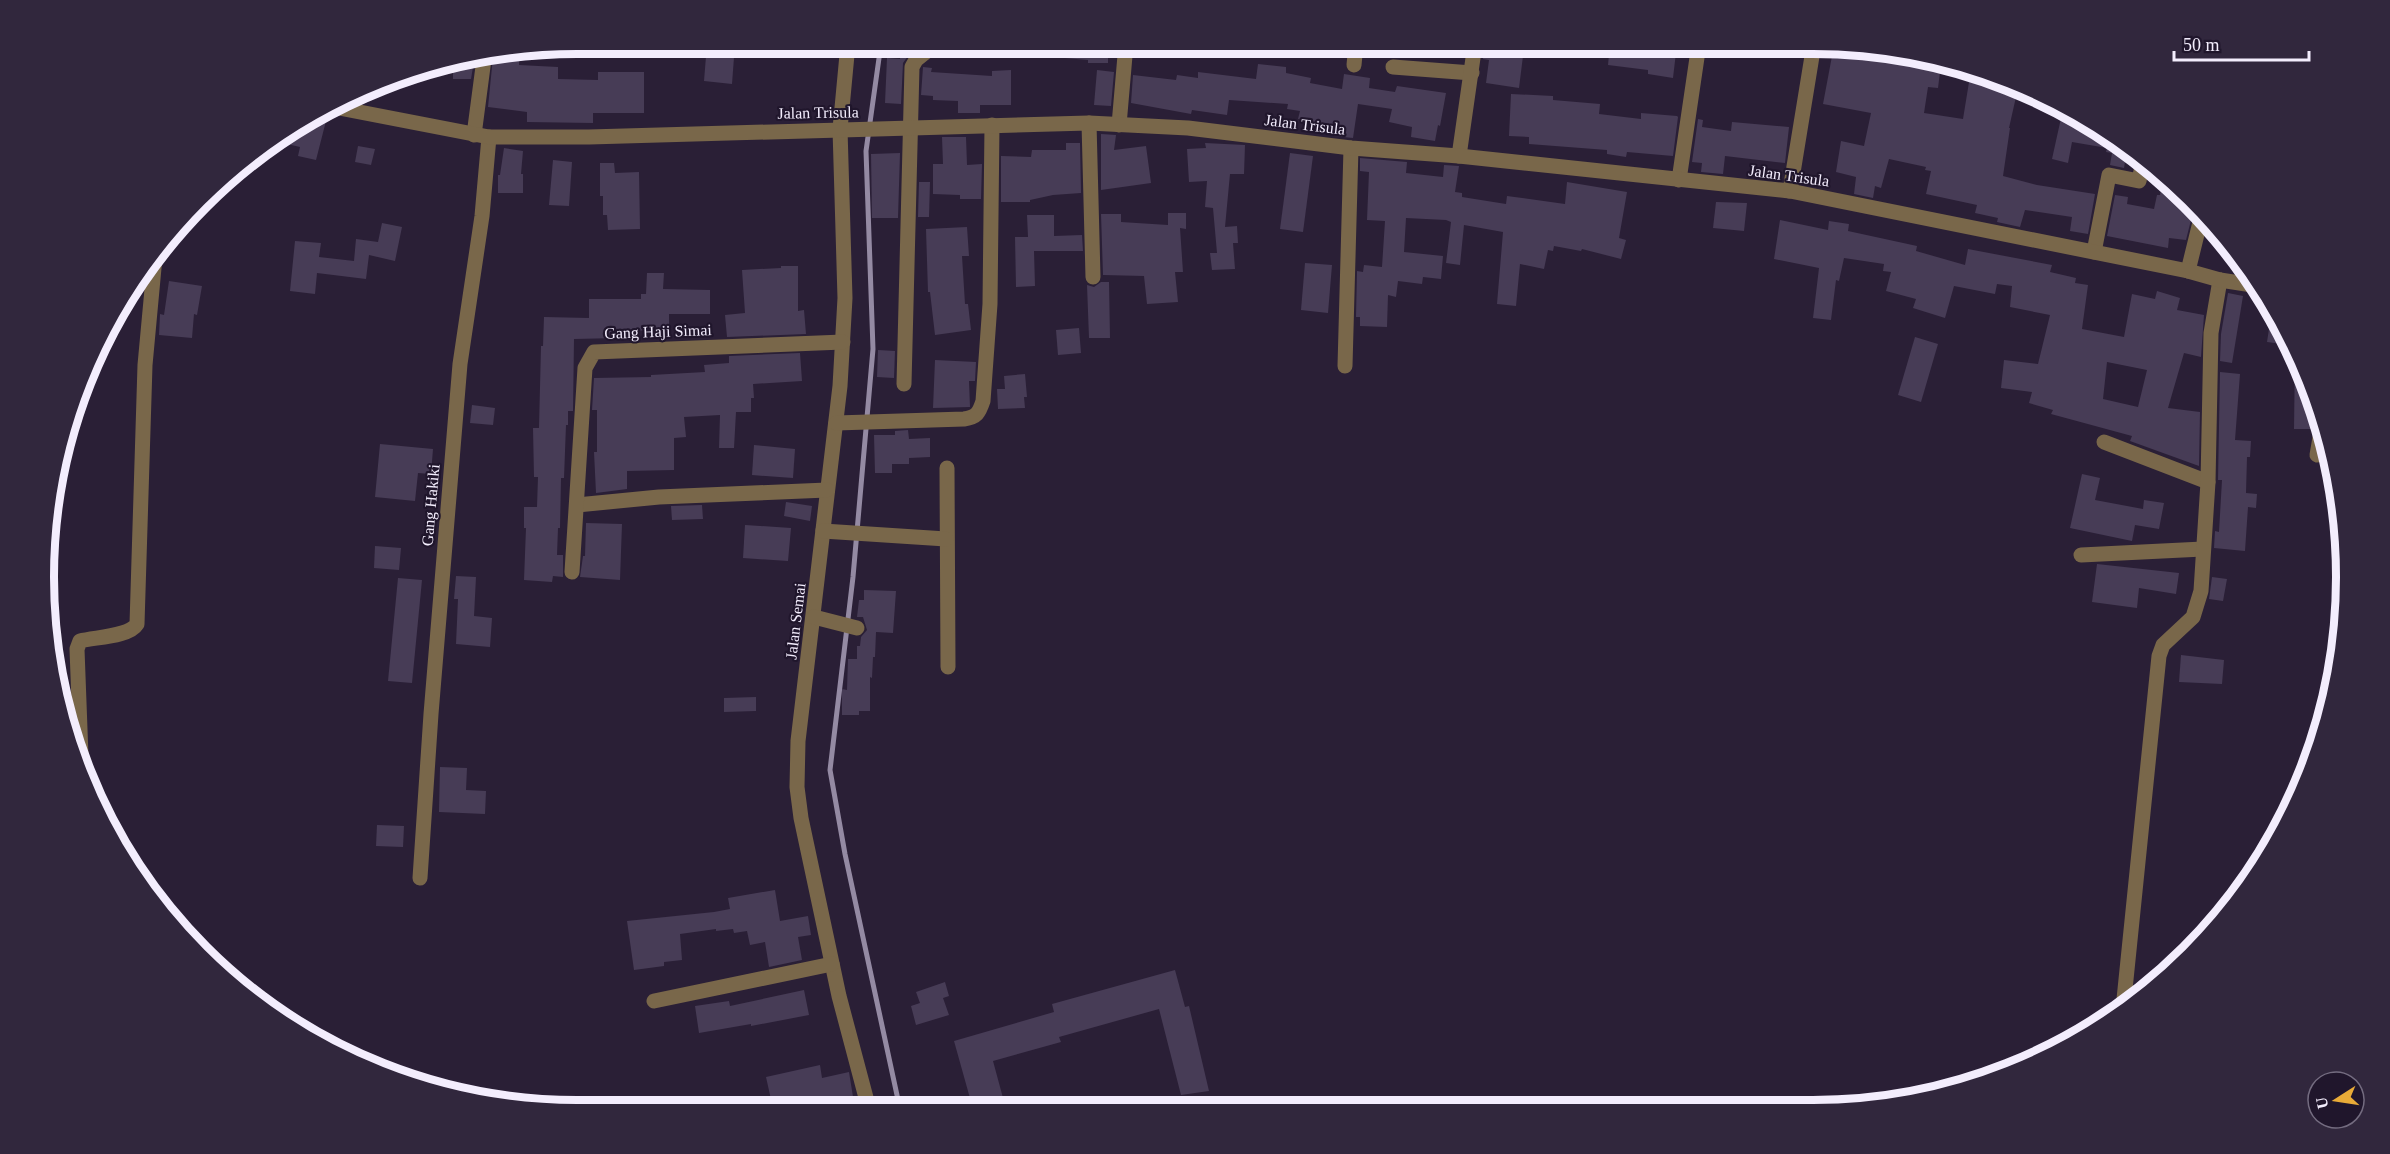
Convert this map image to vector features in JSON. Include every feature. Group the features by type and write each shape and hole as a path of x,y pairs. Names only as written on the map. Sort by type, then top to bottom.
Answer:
{"street":[{"name":"Jalan Semai","path":"848,54 844,129 843,422 827,490 819,618 798,741 797,787 810,863 832,964 866,1100"},
{"path":"904,384 912,67 924,54"},
{"path":"1119,125 1125,54"},
{"path":"1354,65 1355,54"},
{"path":"1459,156 1474,54"},
{"path":"1679,180 1698,54"},
{"path":"1790,191 1812,54"},
{"name":"Gang Hakiki","path":"420,878 460,364 482,216 484,62"},
{"path":"1393,67 1472,73"},
{"name":"Jalan Trisula","path":"344,109 482,136 589,137 1089,123 1188,128 1351,148 1459,156 1790,191 2247,284"},
{"path":"1089,123 1093,277"},
{"path":"843,422 964,419 974,417 980,412 983,401 990,304 992,125"},
{"path":"1345,366 1351,148"},
{"path":"2094,252 2109,175 2139,181 2141,170"},
{"path":"2188,271 2199,225"},
{"path":"80,740 77,649 80,641 126,633 137,624 146,365 154,270"},
{"path":"2124,997 2159,656 2163,645 2193,617 2201,591 2208,482 2211,333 2220,280"},
{"name":"Gang Haji Simai","path":"572,572 585,368 594,352 843,342"},
{"path":"2104,442 2208,482"},
{"path":"2317,455 2319,445"},
{"path":"947,468 948,667"},
{"path":"577,505 659,497 827,490"},
{"path":"823,531 946,539"},
{"path":"2081,555 2203,549"},
{"path":"819,618 857,628"},
{"path":"654,1001 832,964"}],"building":[{"path":"706,54 734,54 732,84 704,81"},
{"path":"900,54 909,54 903,63 901,104 885,103 887,58 900,59"},
{"path":"1019,54 1108,54 1108,63 1088,63 1088,60"},
{"path":"1484,54 1523,54 1519,88 1486,83 1489,60 1483,59"},
{"path":"1609,54 1676,54 1673,78 1648,74 1648,70 1608,65"},
{"path":"1850,55 1889,62 1890,60 1940,70 1938,88 1928,87 1924,113 1963,119 1970,79 2016,95 2009,128 2003,176 2037,185 2095,194 2088,234 2070,231 2072,217 2025,210 2020,227 1997,222 1998,218 1975,213 1977,205 1926,194 1931,171 1925,170 1926,167 1889,159 1881,188 1875,186 1873,198 1854,194 1856,177 1836,172 1841,141 1864,146 1871,113 1823,104 1832,56"},
{"path":"505,59 519,61 519,65 558,67 558,79 598,80 598,72 644,72 644,113 593,113 593,123 527,122 527,112 488,107 493,61"},
{"path":"473,64 471,79 453,79 453,69"},
{"path":"1258,64 1286,67 1286,73 1311,78 1310,83 1342,89 1344,74 1370,78 1369,88 1395,92 1397,86 1446,93 1435,141 1411,137 1412,127 1389,122 1392,109 1358,104 1353,138 1334,136 1335,127 1298,119 1300,111 1287,109 1288,104 1229,100 1227,115 1192,110 1191,114 1131,103 1133,75 1176,80 1177,75 1198,78 1198,72 1256,79"},
{"path":"923,67 932,68 931,72 992,76 992,71 1011,70 1011,105 980,105 980,113 958,113 958,101 933,100 933,96 921,95"},
{"path":"1097,70 1114,72 1111,106 1094,105"},
{"path":"1511,94 1553,96 1553,100 1600,104 1599,114 1641,119 1641,113 1677,116 1673,156 1627,152 1626,157 1607,154 1607,150 1529,144 1529,137 1509,136"},
{"path":"2061,117 2104,142 2126,158 2124,168 2110,165 2112,153 2106,152 2107,148 2072,142 2068,163 2052,159"},
{"path":"1698,119 1703,120 1702,127 1731,131 1732,122 1789,127 1785,163 1725,156 1723,174 1701,172 1702,163 1692,162"},
{"path":"326,121 316,160 298,156 300,147 287,144 288,141 315,124"},
{"path":"1101,134 1116,135 1114,150 1146,146 1151,183 1101,190"},
{"path":"942,137 966,137 967,165 982,164 981,199 960,199 960,195 933,194 933,164 943,164"},
{"path":"1066,143 1080,143 1081,193 1053,195 1030,200 1030,202 1001,202 1001,156 1031,157 1032,150 1066,150"},
{"path":"1205,143 1245,145 1244,174 1230,174 1225,227 1237,226 1238,243 1233,243 1235,269 1212,270 1210,253 1217,253 1213,208 1205,207 1207,181 1189,182 1187,149 1206,148"},
{"path":"358,146 375,149 371,165 355,162"},
{"path":"504,148 523,151 521,174 523,174 523,193 498,193 498,175 500,175"},
{"path":"900,153 898,218 872,218 871,154"},
{"path":"1290,153 1313,156 1303,232 1280,229"},
{"path":"1360,158 1407,162 1406,173 1443,177 1444,165 1459,166 1455,192 1462,193 1462,197 1506,204 1507,196 1565,204 1567,182 1627,192 1619,238 1626,240 1621,259 1582,249 1581,251 1554,246 1553,251 1548,250 1544,269 1520,264 1516,306 1497,304 1503,232 1464,225 1460,265 1446,263 1451,222 1406,218 1404,252 1443,256 1441,279 1423,277 1422,284 1398,281 1396,297 1388,295 1387,327 1360,326 1360,317 1356,317 1357,271 1363,272 1364,265 1382,267 1385,221 1367,220 1369,172 1360,171"},
{"path":"553,160 572,162 569,206 549,205"},
{"path":"600,163 614,163 615,173 639,172 640,229 608,230 607,215 603,215 603,196 600,196"},
{"path":"919,182 930,182 929,217 918,217"},
{"path":"2161,187 2192,217 2186,240 2169,238 2168,248 2107,236 2115,195 2128,197 2127,204 2154,209 2157,195 2160,195"},
{"path":"1716,202 1747,203 1744,231 1713,228"},
{"path":"1168,213 1186,213 1186,229 1180,228 1183,272 1175,272 1178,302 1147,304 1144,276 1103,275 1101,214 1121,214 1121,222 1168,225"},
{"path":"1027,215 1054,215 1054,236 1082,235 1083,251 1034,251 1035,286 1016,287 1015,237 1028,237"},
{"path":"1780,220 1828,230 1829,221 1849,224 1848,231 1917,246 1916,251 1965,265 1968,249 2052,265 2050,272 2076,278 2075,283 2088,285 2082,329 2124,337 2132,294 2155,299 2157,291 2180,298 2177,310 2204,315 2201,357 2184,353 2168,408 2200,412 2199,466 2130,441 2132,436 2051,414 2053,410 2029,403 2032,392 2001,388 2004,360 2038,364 2050,315 2010,307 2012,286 1997,284 1995,294 1954,286 1945,318 1913,308 1916,299 1886,291 1891,272 1883,271 1884,264 1844,258 1839,281 1836,280 1831,320 1813,318 1819,268 1774,259","holes":["2107,362 2147,370 2138,407 2103,399"]},
{"path":"382,223 402,227 395,261 369,255 366,279 317,273 315,294 290,291 295,241 321,243 319,257 354,261 356,239 378,242"},
{"path":"967,227 969,256 962,256 965,304 968,304 971,330 935,335 930,292 928,292 926,229"},
{"path":"1305,263 1332,265 1328,313 1301,310"},
{"path":"781,266 798,266 798,311 804,310 806,334 727,337 725,315 745,313 742,270 781,268"},
{"path":"647,273 664,273 663,289 710,290 710,314 669,314 669,330 618,331 618,338 574,339 573,411 568,411 568,425 566,425 564,478 561,478 560,528 558,528 557,555 563,555 563,577 553,576 552,582 524,580 526,528 524,528 524,507 537,507 538,477 534,477 533,428 539,428 544,317 589,318 589,299 641,299 641,294 646,294"},
{"path":"169,281 202,286 197,315 194,314 192,338 159,335 160,314 164,315"},
{"path":"1101,282 1109,282 1110,338 1089,338 1087,285 1094,287"},
{"path":"2228,293 2243,296 2232,363 2220,361 2221,334"},
{"path":"2270,323 2281,344 2267,342"},
{"path":"1079,328 1081,353 1058,355 1056,330"},
{"path":"1915,337 1938,344 1921,402 1898,395"},
{"path":"878,350 895,351 894,378 877,377"},
{"path":"800,353 802,381 753,384 754,398 751,398 751,412 736,412 734,448 719,448 720,415 684,417 686,437 674,438 674,470 627,471 627,489 596,493 594,452 597,452 597,410 592,410 594,378 651,377 651,375 705,372 704,365 729,363 729,356"},
{"path":"935,360 976,362 975,381 969,381 970,407 933,408"},
{"path":"2220,372 2240,374 2235,440 2251,441 2250,457 2247,457 2246,493 2257,494 2256,508 2248,507 2245,551 2214,548 2215,531 2219,532 2222,480 2218,480"},
{"path":"1025,374 1027,397 1024,397 1025,408 998,409 997,389 1005,389 1004,376"},
{"path":"2295,374 2312,423 2312,429 2294,429"},
{"path":"472,405 495,408 493,425 470,423"},
{"path":"908,430 909,439 930,438 930,457 909,458 909,464 892,464 892,473 875,473 874,435 895,435 895,431"},
{"path":"380,444 433,449 431,474 418,473 415,501 375,497"},
{"path":"754,445 795,449 793,478 752,475"},
{"path":"2082,474 2100,478 2095,500 2143,509 2144,500 2164,503 2159,529 2135,525 2132,541 2070,528"},
{"path":"786,502 812,506 810,521 784,516"},
{"path":"702,505 703,519 672,520 671,506"},
{"path":"586,523 622,524 620,580 580,577 583,556 585,556"},
{"path":"745,525 791,528 788,561 743,558"},
{"path":"375,546 401,548 399,570 374,568"},
{"path":"2097,564 2179,573 2176,594 2139,588 2137,608 2092,602"},
{"path":"456,576 476,577 474,616 492,618 490,647 456,644 458,599 454,599"},
{"path":"2212,577 2227,579 2223,601 2209,599"},
{"path":"398,578 422,580 412,683 388,681"},
{"path":"864,590 896,591 893,633 876,632 875,657 873,657 872,678 870,677 870,711 859,711 859,715 842,715 842,689 847,690 848,659 857,659 857,646 860,646 861,637 867,630 863,617 857,617 859,600 864,600"},
{"path":"2181,655 2224,660 2222,684 2179,682"},
{"path":"756,697 756,711 724,712 724,698"},
{"path":"440,767 467,768 466,790 486,791 485,814 439,812"},
{"path":"377,825 404,826 403,847 376,846"},
{"path":"775,890 780,921 808,916 811,935 798,937 802,960 769,967 765,942 750,945 747,931 734,933 733,929 716,931 716,929 680,934 682,960 664,962 664,966 634,970 627,921 730,909 728,898"},
{"path":"1175,970 1185,1007 1189,1006 1209,1091 1181,1095 1159,1009 1059,1037 1061,1042 993,1061 1004,1100 970,1100 954,1041 1054,1012 1052,1004"},
{"path":"945,982 949,996 943,998 949,1015 916,1025 911,1006 920,1003 916,992"},
{"path":"804,990 809,1015 699,1033 695,1006 729,1001 730,1006"},
{"path":"820,1065 822,1078 849,1072 854,1100 771,1100 766,1077"}],"waterway":[{"path":"880,54 866,151 873,349 853,577 830,770 845,854 898,1100"}]}
